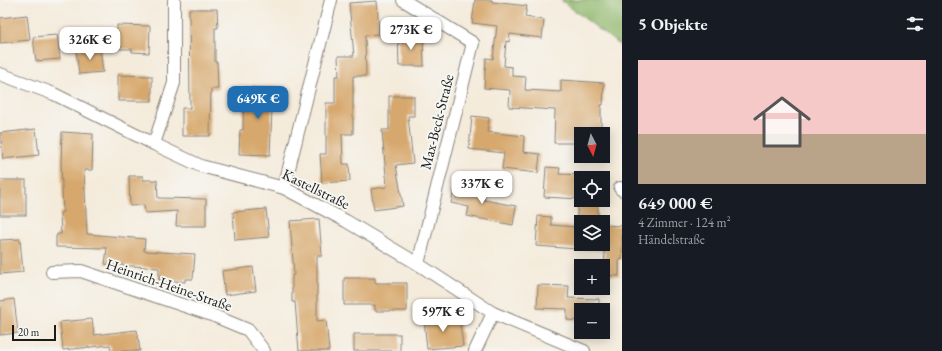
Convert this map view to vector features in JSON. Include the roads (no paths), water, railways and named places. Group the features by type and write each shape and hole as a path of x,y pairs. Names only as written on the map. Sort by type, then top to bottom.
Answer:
{"street":[{"path":"154,144 174,83 174,0"},
{"path":"284,188 331,0"},
{"name":"Max-Beck-Straße","path":"403,0 473,43 418,264"},
{"name":"Kastellstraße","path":"0,74 54,94 201,166 284,188 346,221 418,264 493,313 584,351"},
{"name":"Heinrich-Heine-Straße","path":"52,272 81,271 212,315 248,330 264,351"},
{"path":"475,351 493,313"}]}
